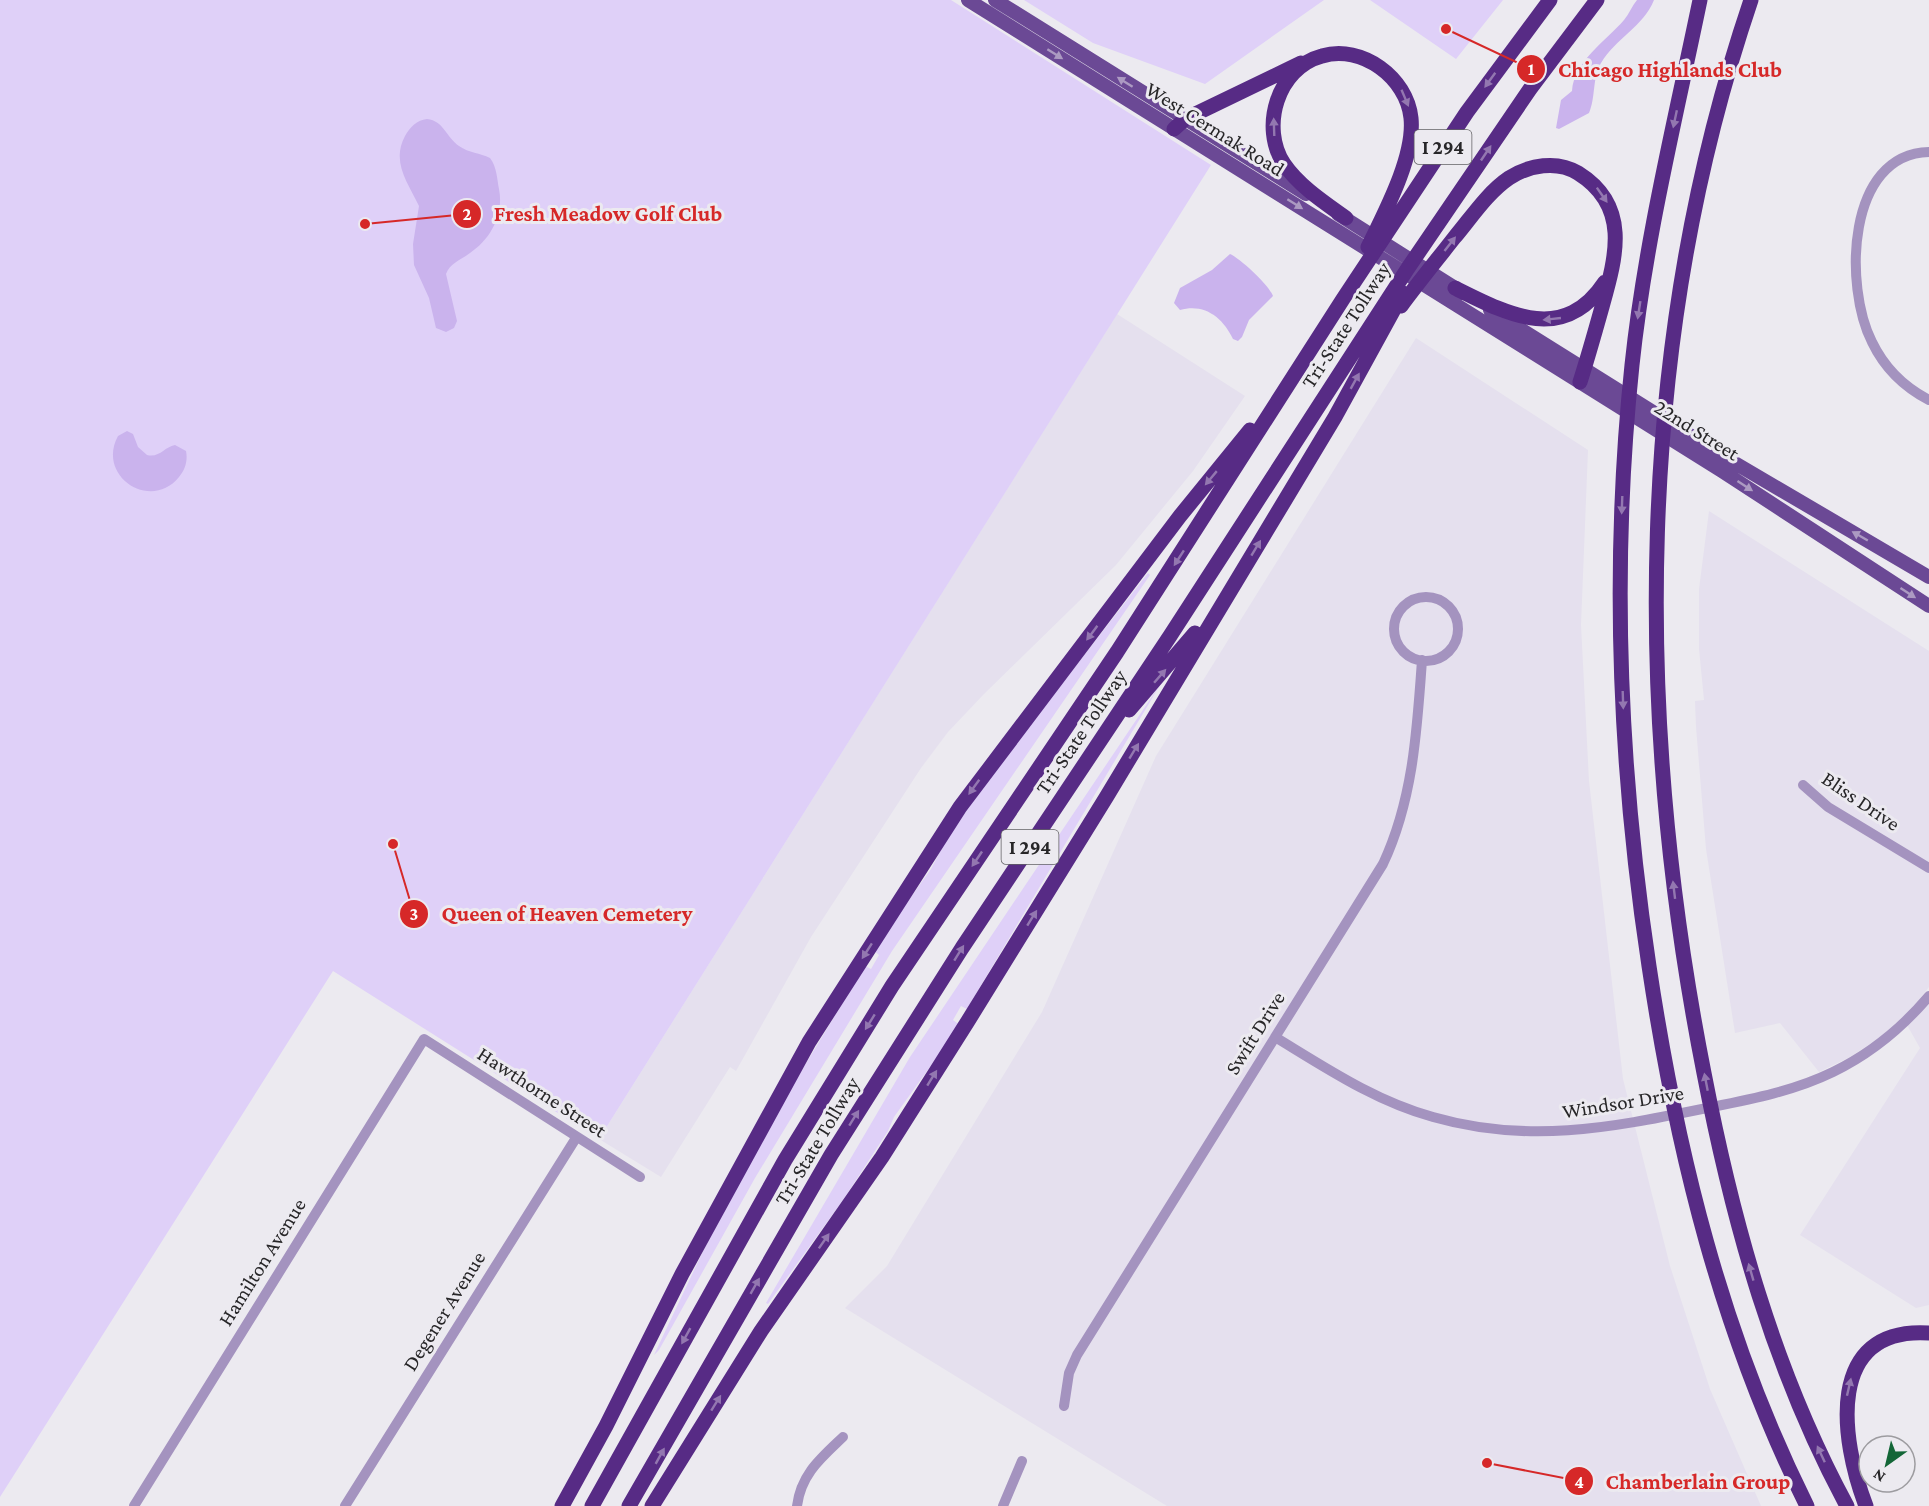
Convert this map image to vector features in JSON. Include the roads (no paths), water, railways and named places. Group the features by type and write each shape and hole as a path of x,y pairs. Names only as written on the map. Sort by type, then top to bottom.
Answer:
{"highway":[{"name":"Tri-State Tollway","path":"592,1506 742,1236 892,986 1163,582 1299,366 1467,112 1550,0"},
{"name":"Tri-State Tollway","path":"629,1506 831,1155 962,948 1454,201 1530,89 1597,0"},
{"path":"1700,0 1657,206 1632,364 1620,555 1621,657 1627,766 1639,896 1654,1000 1694,1194 1735,1336 1772,1432 1807,1506"},
{"path":"1751,0 1720,100 1700,183 1684,263 1668,372 1657,532 1657,649 1662,752 1671,863 1686,975 1728,1186 1752,1273 1779,1353 1809,1427 1847,1506"},
{"path":"1179,124 1258,81 1321,56 1342,54 1362,58 1382,68 1399,84 1408,103 1412,119 1411,137 1397,180 1343,299"},
{"path":"1321,56 1297,70 1285,84 1276,101 1272,123 1275,146 1285,165 1342,224"},
{"path":"1377,341 1404,302 1485,202 1507,180 1533,168 1558,166 1573,170 1589,180 1603,194 1615,225 1612,272 1582,375"},
{"path":"652,1506 761,1330 882,1157 956,1041 1239,577 1377,341 1454,201"},
{"path":"1447,288 1516,315 1556,320 1582,309 1612,272"},
{"path":"562,1506 606,1426 681,1274 803,1052 960,807 1180,516 1299,366"},
{"path":"1105,734 1161,676 1239,577"},
{"path":"1866,1506 1848,1428 1846,1402 1849,1381 1857,1364 1880,1342 1892,1336 1912,1332 1929,1333"}],"main road":[{"name":"West Cermak Road","path":"968,0 1179,124 1447,288"},
{"name":"West Cermak Road","path":"996,0 1179,124"},
{"name":"22nd Street","path":"1447,288 1699,448 1929,606"},
{"name":"22nd Street","path":"1699,448 1929,577"}],"street":[{"path":"1929,152 1916,152 1896,161 1874,182 1868,195 1859,234 1856,269 1860,309 1872,342 1890,369 1913,390 1929,400"},
{"path":"1429,596 1448,605 1455,614 1458,629 1455,643 1449,651 1441,657 1422,660 1405,653 1395,636 1394,627 1401,609 1408,602 1429,596"},
{"name":"Swift Drive","path":"1064,1406 1069,1373 1077,1355 1383,864 1392,846 1404,808 1411,773 1422,660"},
{"name":"Bliss Drive","path":"1803,785 1828,807 1929,868"},
{"name":"Windsor Drive","path":"1275,1037 1366,1091 1412,1110 1460,1124 1541,1133 1606,1128 1639,1122 1745,1100 1797,1086 1852,1062 1895,1031 1929,996"},
{"name":"Hawthorne Street","path":"424,1040 640,1177"},
{"name":"Hamilton Avenue","path":"134,1506 424,1040"},
{"name":"Degener Avenue","path":"345,1506 576,1138"},
{"path":"797,1506 802,1485 810,1468 843,1437"},
{"path":"1003,1506 1022,1461"}],"place":[{"name":"Chicago Highlands Club","path":"1446,29"},
{"name":"Fresh Meadow Golf Club","path":"365,224"},
{"name":"Queen of Heaven Cemetery","path":"393,844"},
{"name":"Chamberlain Group","path":"1487,1463"}]}
